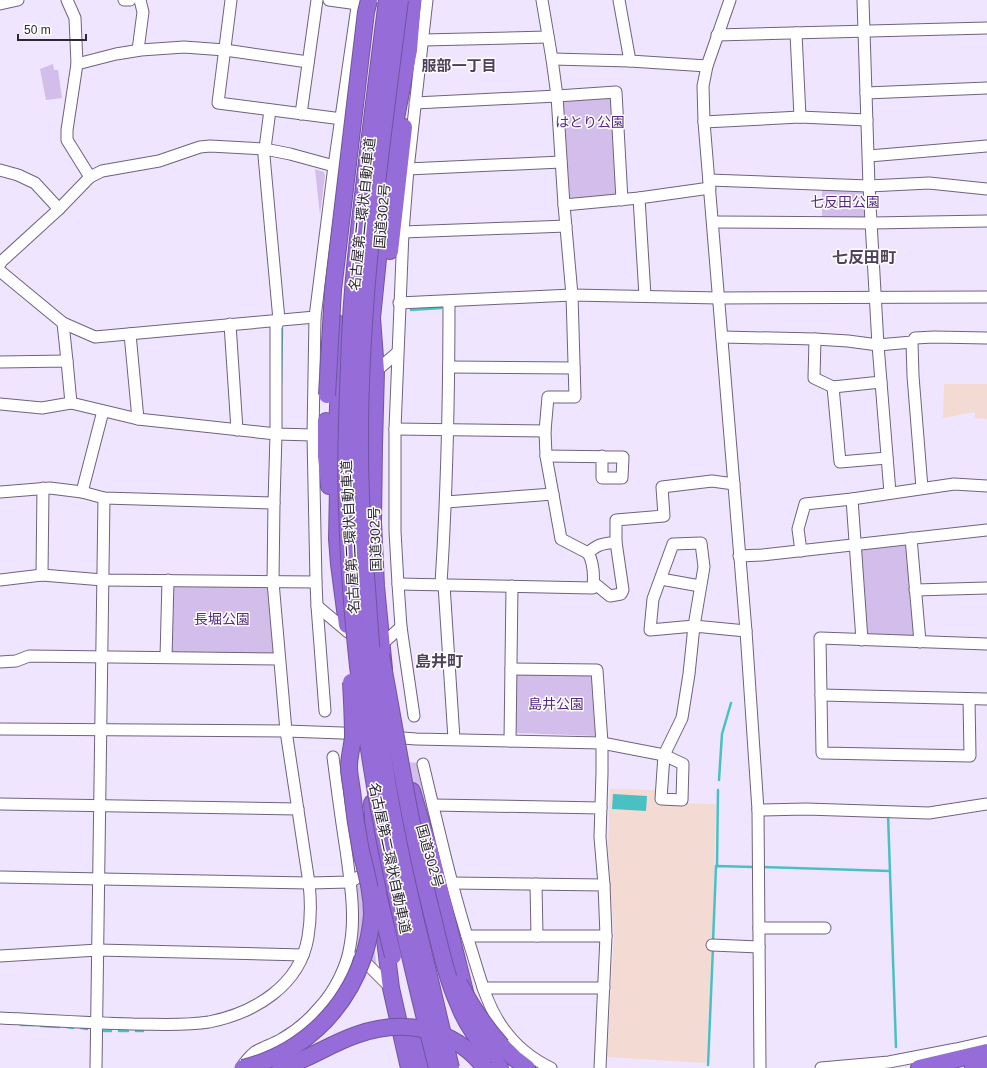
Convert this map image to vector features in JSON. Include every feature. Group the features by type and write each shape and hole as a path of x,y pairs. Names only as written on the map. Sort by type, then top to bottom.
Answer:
{"highway":[{"path":"375,0 337,308 339,384 337,429 338,564 348,632 359,736 368,848 374,881 421,1068"},
{"name":"名古屋第二環状自動車道","path":"386,0 356,260 350,337 346,448 350,575 355,638 371,765 395,891 437,1068"},
{"name":"名古屋第二環状自動車道","path":"400,0 377,177 363,332 360,392 361,508 370,635 384,762 396,832 408,889 451,1068"},
{"name":"国道302号","path":"413,0 409,50 388,160 372,318 376,372 374,445 376,586 381,645 390,714 431,855 462,975 482,1068"},
{"path":"337,539 329,491 326,456 327,395 334,290 366,12 364,1"},
{"path":"376,372 414,33 420,4"},
{"path":"346,448 343,502 351,682 359,736 372,804 376,867 391,988 409,1068"},
{"path":"365,565 413,831 433,918 458,1004 472,1030 500,1068"},
{"path":"242,1068 271,1060 286,1052 311,1034 323,1023 343,999 358,970 365,952 370,932 372,914 371,896 361,849 349,767 359,736"},
{"path":"433,918 442,947 464,994 490,1032 514,1058 527,1068"},
{"path":"281,1068 355,1036 378,1029 406,1026 420,1028 445,1036 466,1049 485,1068"},
{"path":"919,1068 987,1052"},
{"path":"973,1068 987,1064"}],"street":[{"path":"0,4 18,0"},
{"path":"67,0 75,18 77,64 67,130 67,140 90,178"},
{"path":"124,0 130,0"},
{"path":"138,50 143,12 140,0"},
{"path":"231,0 218,103 342,119"},
{"path":"301,114 317,0"},
{"path":"325,711 316,606 313,435 315,317 334,166 356,15 364,1 329,0"},
{"path":"414,716 401,627 398,584 395,531 395,429 402,232 423,40 420,4 427,0"},
{"path":"398,584 593,588 594,576 588,553 562,539 552,494 546,456 545,431 548,397 575,397 572,295 564,205 557,96 542,0"},
{"path":"619,0 630,62"},
{"path":"730,0 707,66 703,86 704,122 746,631 758,810 760,1068"},
{"path":"863,0 869,186 878,345 890,493"},
{"path":"717,35 987,28"},
{"path":"796,32 800,117"},
{"path":"423,40 548,37"},
{"path":"77,64 138,50 184,47 225,50 308,62"},
{"path":"552,59 707,66"},
{"path":"866,93 987,88"},
{"path":"415,103 616,92 622,200"},
{"path":"0,1018 97,1023 189,1024 208,1022 242,1012 271,996 295,973 303,955 308,938 311,903 286,732 273,582 276,434 276,327 279,320 264,156 270,110"},
{"path":"704,122 800,117 867,120"},
{"path":"0,264 2,260 59,209 90,178 102,171 159,161 200,147 210,146 265,149 334,166"},
{"path":"869,156 987,146"},
{"path":"408,169 561,162"},
{"path":"0,170 18,175 35,183 59,209"},
{"path":"564,205 639,198 710,184 869,186 929,183 987,189"},
{"path":"639,198 645,296"},
{"path":"713,222 872,223 987,221"},
{"path":"402,232 566,226"},
{"path":"322,264 344,242"},
{"path":"0,271 63,323 95,336 315,317"},
{"path":"399,303 449,302 572,295 719,298 987,297"},
{"path":"449,302 448,430 443,585 454,740"},
{"path":"63,323 72,403"},
{"path":"230,324 237,430"},
{"path":"130,334 138,420"},
{"path":"722,337 815,339 878,345 912,342 916,338 928,337 987,338"},
{"path":"815,339 814,378 833,387 881,382"},
{"path":"912,342 913,376 922,488"},
{"path":"376,372 397,353"},
{"path":"0,362 67,361"},
{"path":"314,364 339,384"},
{"path":"449,366 574,368"},
{"path":"833,387 840,462 887,458"},
{"path":"0,404 42,408 72,403 138,420 276,434 313,435"},
{"path":"82,492 103,411"},
{"path":"395,429 545,431"},
{"path":"546,456 602,456"},
{"path":"594,583 610,596 621,594 623,590 616,542 616,520 664,516 662,487 712,481 734,484"},
{"path":"801,550 798,529 805,504 954,484 987,486"},
{"path":"42,488 42,576"},
{"path":"0,492 50,488 82,492 104,498 274,503"},
{"path":"446,502 552,494"},
{"path":"96,1068 99,806 102,729 104,498"},
{"path":"852,498 862,640"},
{"path":"739,556 762,555 987,530"},
{"path":"911,538 920,642"},
{"path":"588,553 602,544 616,542"},
{"path":"0,728 342,733 359,736 396,738 602,743 664,755 682,718 689,674 694,626 704,567 701,543 673,544 653,599 650,630 694,626 746,631"},
{"path":"0,580 42,576 104,580 316,582"},
{"path":"661,579 700,586"},
{"path":"166,658 168,580"},
{"path":"510,741 512,586"},
{"path":"915,590 987,588"},
{"path":"316,606 348,632"},
{"path":"381,645 401,627"},
{"path":"969,699 970,756 822,753 820,638 987,644"},
{"path":"0,662 16,661 29,656 279,659"},
{"path":"511,669 597,670 602,743 600,837 606,936 600,1068"},
{"path":"821,695 987,700"},
{"path":"242,1068 249,1058 256,1052 281,1040 309,1019 320,1007 331,993 339,979 350,947 352,916 350,882 333,757"},
{"path":"423,764 446,864 483,988 492,1009 502,1027 510,1037 518,1046 531,1056 551,1068"},
{"path":"0,804 298,809"},
{"path":"758,810 806,809 929,813 987,804"},
{"path":"432,805 601,808"},
{"path":"431,855 446,864"},
{"path":"0,876 350,882 376,867"},
{"path":"452,884 604,885"},
{"path":"536,884 537,936"},
{"path":"759,928 825,928"},
{"path":"467,936 606,936"},
{"path":"713,945 759,947"},
{"path":"350,947 391,988"},
{"path":"0,956 98,950 303,955"},
{"path":"483,988 604,988"},
{"path":"821,1068 836,1068 889,1062 987,1042"}],"shaded area":[{"path":"944,384 987,384 987,419 975,418 975,412 943,418"},
{"path":"610,789 659,790 659,803 716,804 712,945 706,1063 607,1057 614,936 608,847"},
{"path":"613,794 647,796 646,811 612,809"}],"green space":[{"path":"53,64 54,70 58,70 62,98 46,100 40,69"},
{"name":"はとり公園","path":"613,97 617,193 615,196 574,200 570,197 563,100"},
{"path":"315,169 324,172 325,176 320,215"},
{"name":"七反田公園","path":"822,187 866,188 867,215 865,217 822,217"},
{"path":"905,543 908,545 916,634 912,637 869,635 867,633 860,551 863,547"},
{"name":"長堀公園","path":"174,584 265,586 269,589 275,652 271,654 171,653 170,587"},
{"name":"島井公園","path":"518,673 593,675 598,733 596,736 517,733 514,731 515,676"},
{"path":"405,762 420,763 422,773 419,774 420,778 424,778 437,844 435,850"},
{"path":"364,880 370,911 377,970 356,946 355,942 358,917 356,886"}],"waterway":[{"path":"411,310 441,308"},
{"path":"281,383 282,329"},
{"path":"719,780 722,734 731,703"},
{"path":"717,866 718,790"},
{"path":"888,814 896,1047"},
{"path":"713,942 716,866 754,867"},
{"path":"762,867 890,871"},
{"path":"708,1065 713,947"},
{"path":"21,1025 34,1025"},
{"path":"41,1026 59,1027"},
{"path":"67,1027 73,1028"},
{"path":"81,1028 87,1029"},
{"path":"104,1031 111,1031"},
{"path":"119,1031 128,1031"},
{"path":"136,1031 143,1031"}],"district":[{"name":"服部一丁目","path":"459,66"},
{"name":"七反田町","path":"864,257"},
{"name":"島井町","path":"439,661"}]}
